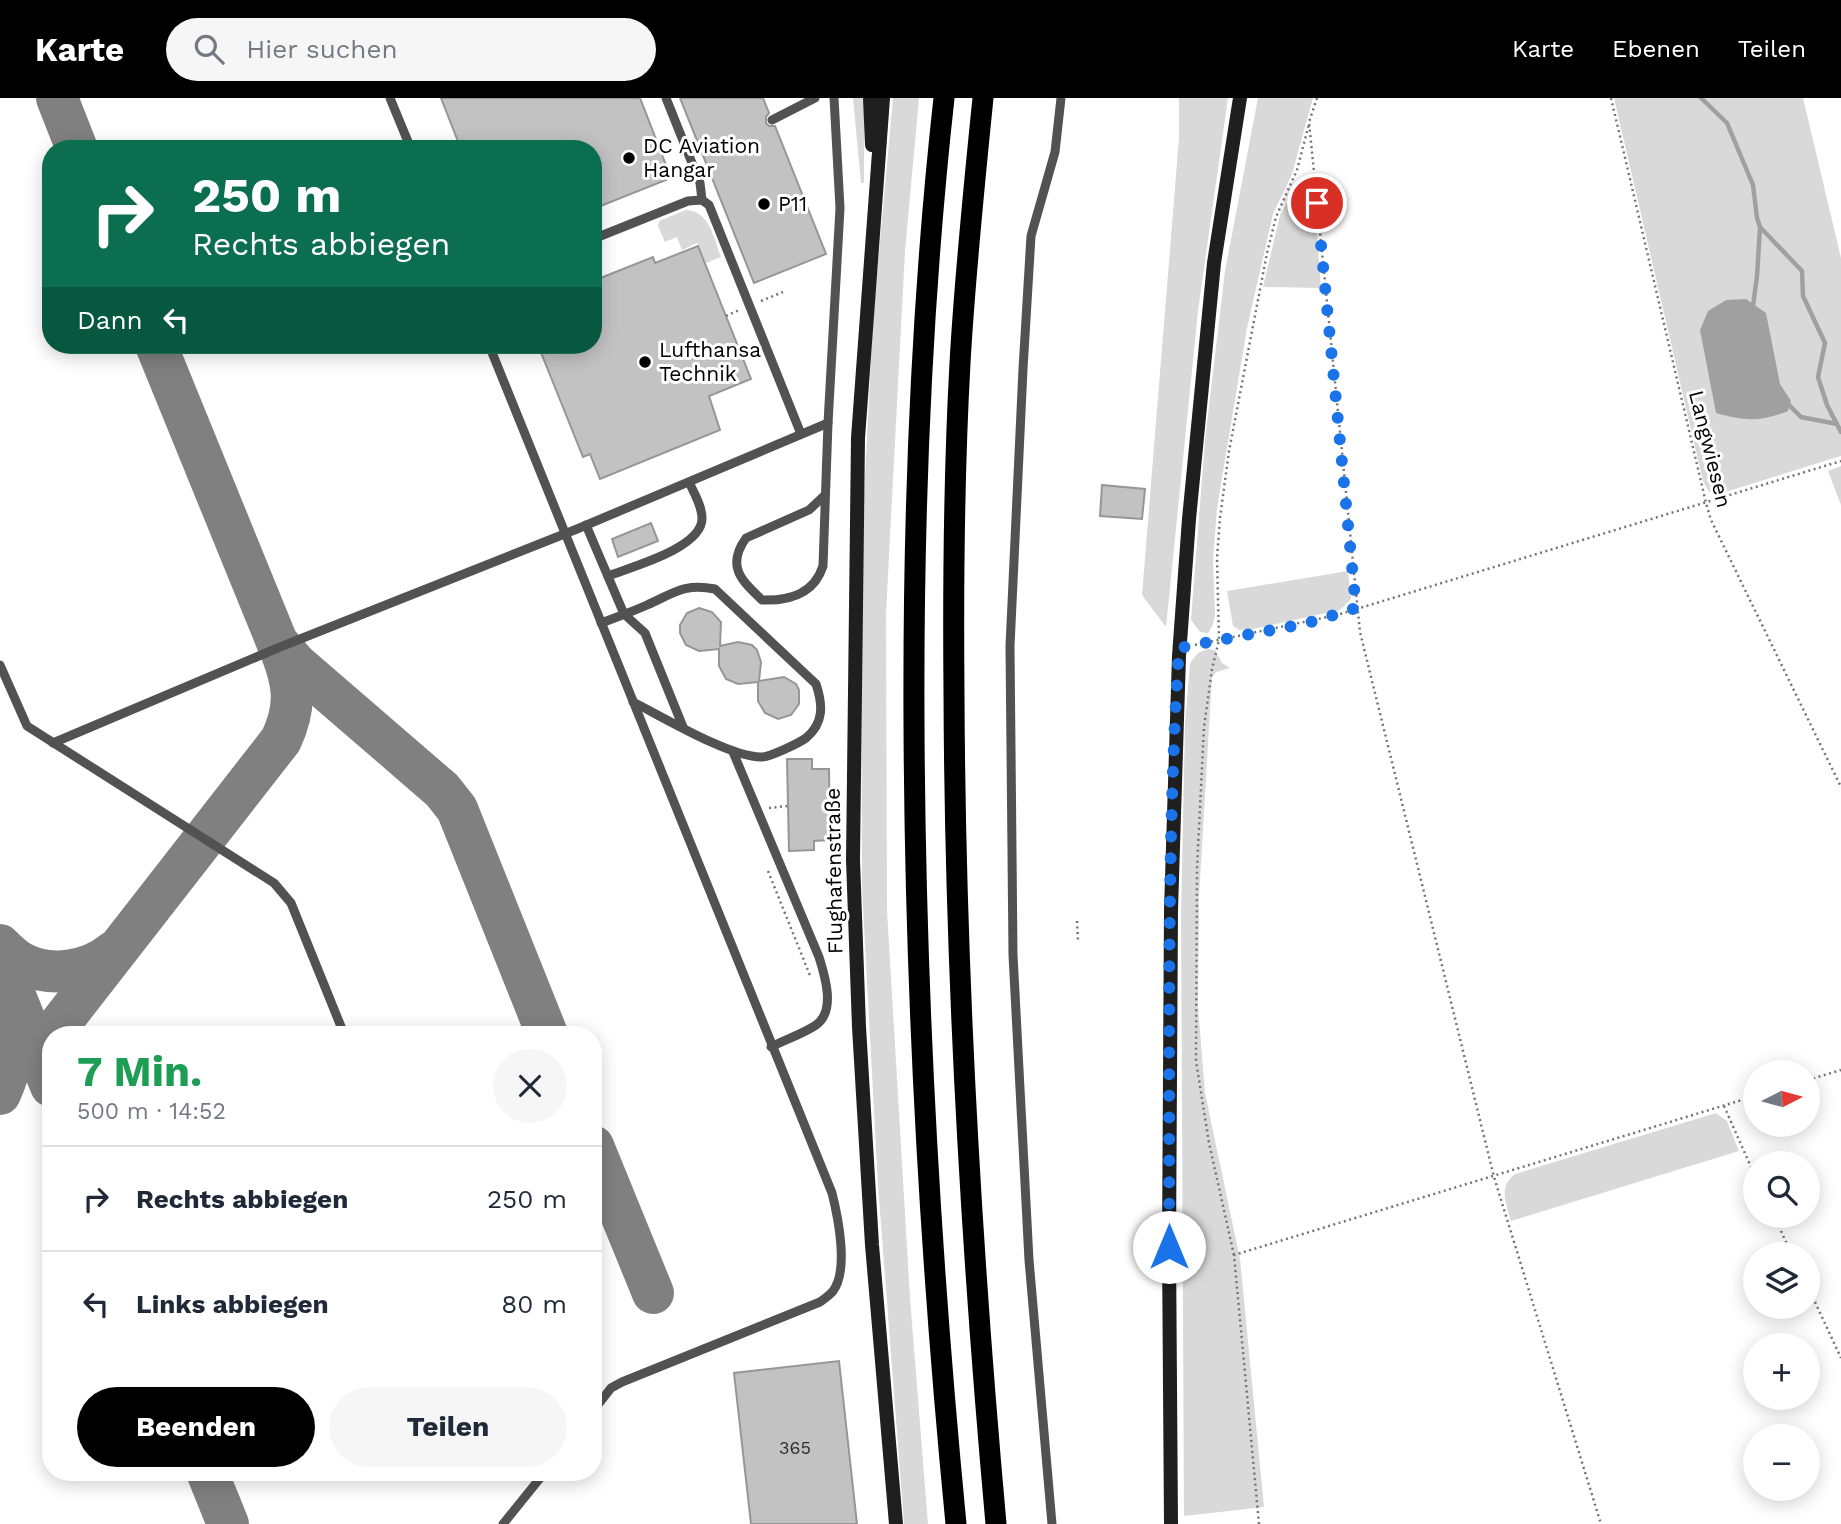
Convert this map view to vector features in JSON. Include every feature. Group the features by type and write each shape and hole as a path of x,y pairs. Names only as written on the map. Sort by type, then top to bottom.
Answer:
{"highway":[{"path":"944,98 928,274 917,484 914,626 915,824 918,984 925,1131 956,1524"},
{"path":"983,98 960,362 953,569 954,810 964,1090 996,1524"}],"main road":[{"name":"Flughafenstraße","path":"870,98 874,216"},
{"name":"Flughafenstraße","path":"883,98 858,438 853,860 871,1231 896,1524"},
{"path":"1171,1524 1170,924 1179,648 1214,263 1240,98"}],"lane":[{"path":"390,98 407,140"},
{"path":"666,98 700,183 702,200"},
{"path":"772,120 815,98"},
{"path":"825,495 809,510 746,538 739,547 735,558 738,571 746,584 762,600 776,600 812,587 823,566 840,208 834,98"},
{"path":"1052,1524 1029,1260 1013,955 1010,646 1031,236 1055,152 1061,98"},
{"path":"602,235 688,201 702,200 709,205 801,435"},
{"path":"493,354 832,1193 842,1256 839,1278 833,1292 820,1302 622,1382 611,1388 602,1400"},
{"path":"53,743 280,647 565,534 828,423"},
{"path":"608,576 687,544 698,533 702,520 690,482"},
{"path":"586,525 624,614 645,633 683,727"},
{"path":"601,623 681,588 698,586 715,589 816,684 821,701 821,715 815,730 803,740 763,758 733,752 633,702"},
{"path":"0,665 27,726 262,875 284,892 291,903 341,1026"},
{"path":"733,752 826,979 824,1017 817,1025 771,1047"},
{"path":"503,1524 538,1481"}],"path":[{"path":"1259,1524 1234,1255 1209,1143 1196,1061 1199,794 1204,727 1219,640 1217,558 1229,451 1276,217 1297,170 1317,98"},
{"name":"Langwiesen","path":"1611,98 1711,520 1841,787"},
{"path":"1309,122 1356,608 1494,1177 1601,1524"},
{"path":"761,301 783,292"},
{"path":"1179,648 1308,623 1841,461"},
{"path":"767,870 813,984"},
{"path":"1077,921 1078,941"},
{"path":"1820,1076 1841,1070"},
{"path":"1234,1255 1743,1100"},
{"path":"1724,1106 1744,1151"},
{"path":"1820,1313 1841,1358"}],"shaded area":[{"path":"853,98 864,98 864,183 861,183"},
{"path":"893,98 919,98 905,251 886,613 887,910 910,1298 928,1524 904,1524 878,1185 862,888 861,556 873,319"},
{"path":"1179,98 1228,98 1198,311 1166,627 1142,595 1179,138"},
{"path":"1258,98 1313,98 1292,174 1273,214 1247,328 1217,508 1213,560 1215,616 1208,633 1200,632 1191,620 1205,440 1225,271"},
{"path":"1614,98 1803,98 1841,258 1841,456 1719,494 1709,492 1703,481"},
{"path":"1313,180 1321,288 1263,287 1280,215 1298,182"},
{"path":"686,210 701,215 706,221 721,257 706,263 697,243 682,250 677,237 665,242 658,226 659,221"},
{"path":"1746,299 1766,313 1780,384 1791,401 1788,411 1761,419 1736,418 1716,413 1700,330 1708,311 1726,300"},
{"path":"1841,466 1841,505 1828,471"},
{"path":"1348,571 1351,599 1340,610 1253,629 1239,630 1233,626 1227,591"},
{"path":"1208,649 1215,650 1222,663 1230,668 1216,672 1212,677 1199,897 1198,1006 1205,1093 1240,1259 1264,1507 1184,1516 1181,915 1185,724 1190,663 1198,653"},
{"path":"1716,1113 1727,1121 1739,1151 1511,1221 1505,1190 1506,1184 1515,1174"}],"building":[{"name":"DC Aviation Hangar","path":"441,98 640,98 671,178 602,205 602,140 457,140"},
{"name":"P11","path":"680,98 763,98 769,113 766,123 775,126 826,254 754,283"},
{"name":"Lufthansa Technik","path":"698,246 751,379 709,396 720,430 600,479 590,454 583,457 542,354 602,354 602,277 653,257 655,263"},
{"path":"1102,485 1145,489 1142,519 1100,516"},
{"path":"651,523 658,541 618,557 612,539"},
{"path":"699,608 712,612 721,622 720,646 738,642 752,645 757,650 761,662 759,681 784,677 796,684 799,704 791,715 778,719 765,713 758,701 758,682 738,684 726,679 719,666 719,649 699,651 686,645 680,633 680,625 687,613"},
{"path":"787,759 812,759 812,769 829,769 830,840 814,841 814,850 789,851"},
{"path":"839,1361 857,1524 751,1524 734,1373"}],"waterway":[{"path":"1701,98 1727,123 1753,185 1760,227 1802,271 1803,296 1825,343 1818,377 1827,405 1841,432"},
{"path":"1753,306 1760,228"},
{"path":"1787,403 1801,417 1837,424"}],"taxiway":[{"path":"57,98 73,140"},
{"path":"160,354 277,642 296,664 442,790 457,809 544,1026"},
{"path":"58,1026 281,740 290,715 292,693 288,670 279,646"},
{"path":"0,945 22,963 33,968 57,971 69,971 93,964 113,952"},
{"path":"0,958 42,1063"},
{"path":"0,1094 13,1054 14,1010"},
{"path":"602,1168 653,1293"},
{"path":"211,1481 228,1524"}],"place":[{"name":"DC Aviation Hangar","path":"629,158"},
{"name":"P11","path":"764,204"},
{"name":"Lufthansa Technik","path":"645,362"}],"route":[{"path":"1169,1247 1173,773 1179,648 1308,623 1356,608 1317,203"}]}
